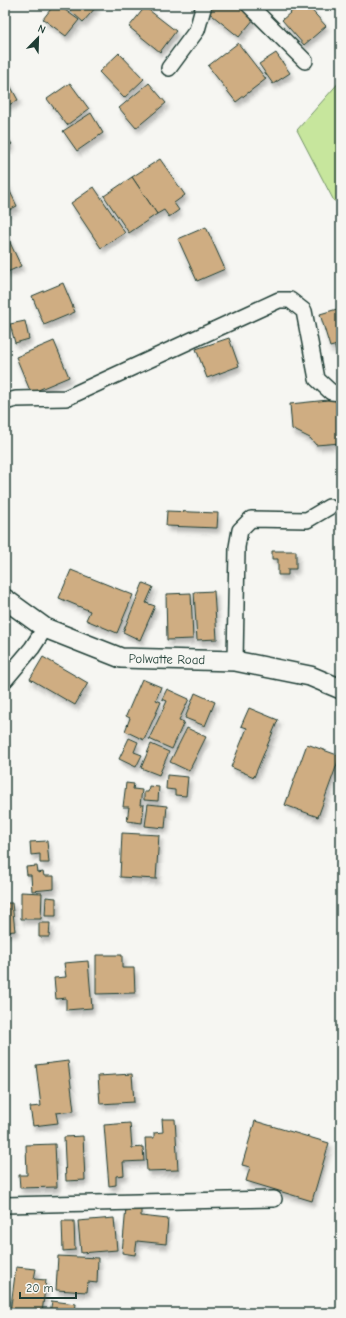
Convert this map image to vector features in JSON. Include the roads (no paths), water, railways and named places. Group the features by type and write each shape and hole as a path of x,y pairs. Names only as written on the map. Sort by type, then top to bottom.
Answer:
{"street":[{"path":"169,68 197,30 204,5"},
{"path":"249,5 305,61"},
{"path":"5,402 16,399 66,398 279,300 290,300 304,311 317,378 331,392 341,392"},
{"path":"235,661 237,547 240,530 251,519 306,520 329,508"},
{"name":"Polwatte Road","path":"5,599 45,628 121,658 235,661 310,676 341,688"},
{"path":"5,680 32,648 45,628"},
{"path":"5,1205 274,1199"}]}
